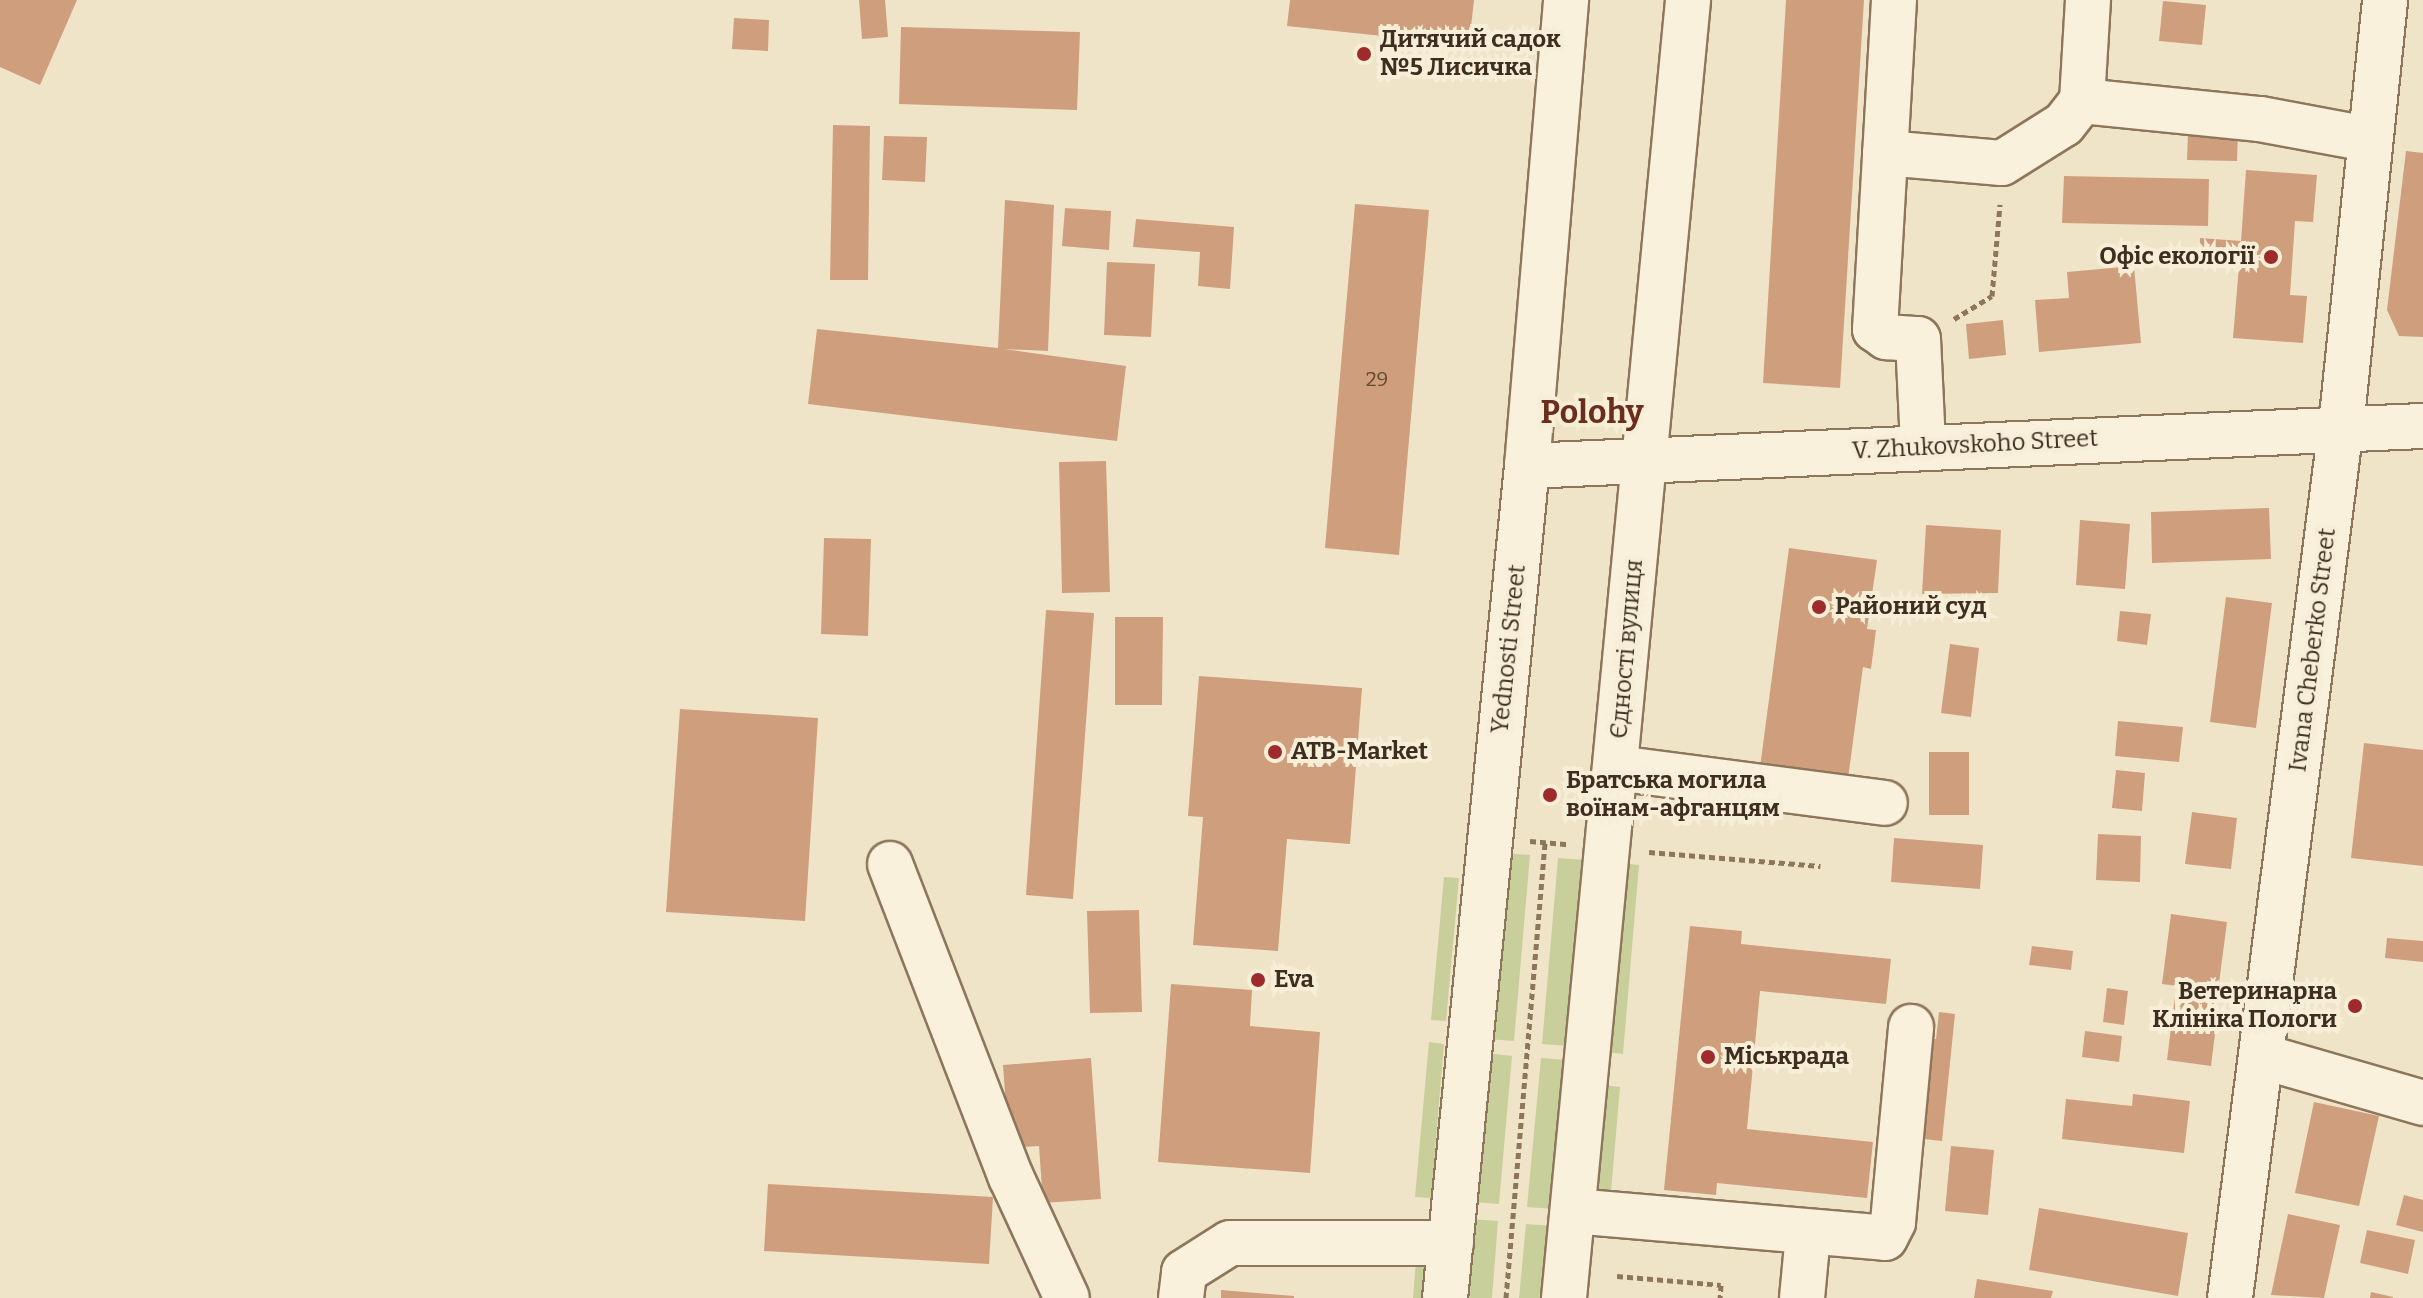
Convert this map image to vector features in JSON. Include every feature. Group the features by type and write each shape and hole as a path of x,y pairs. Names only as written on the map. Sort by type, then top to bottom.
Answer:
{"street":[{"name":"Yednosti Street","path":"1445,1298 1527,466 1566,0"},
{"name":"Єдності вулиця","path":"1564,1298 1688,0"},
{"path":"1894,0 1875,329 1886,337 1918,339 1923,447"},
{"path":"1885,153 2002,163 2064,124 2082,101 2088,0"},
{"name":"Ivana Cheberko Street","path":"2230,1298 2264,1057 2341,427 2368,139 2385,0"},
{"path":"2082,101 2260,119 2368,139"},
{"name":"V. Zhukovskoho Street","path":"1527,466 2341,427 2423,426"},
{"path":"1616,768 1885,803"},
{"path":"890,864 1011,1177 1067,1298"},
{"path":"1573,1211 1871,1240 1890,1231 1911,1027"},
{"path":"2264,1057 2423,1103"},
{"path":"1802,1298 1808,1234"},
{"path":"1181,1298 1184,1272 1230,1243 1451,1243"}],"path":[{"path":"1918,339 1992,296 2002,163"},
{"path":"1490,837 1820,866"},
{"path":"1506,1298 1545,842"},
{"path":"1617,1276 1721,1285 1720,1298"}],"green space":[{"path":"1504,853 1530,855 1514,1041 1487,1039"},
{"path":"1558,858 1585,860 1569,1046 1542,1044"},
{"path":"1623,863 1639,865 1623,1054 1606,1052"},
{"path":"1444,877 1459,878 1446,1021 1431,1020"},
{"path":"1429,1042 1444,1044 1431,1198 1415,1197"},
{"path":"1486,1053 1512,1056 1499,1204 1473,1202"},
{"path":"1541,1058 1567,1060 1554,1209 1527,1207"},
{"path":"1603,1085 1620,1087 1610,1204 1593,1202"},
{"path":"1471,1219 1498,1221 1492,1298 1465,1298"},
{"path":"1526,1224 1553,1226 1547,1298 1519,1298"},
{"path":"1416,1260 1432,1261 1428,1298 1413,1298"}],"building":[{"path":"0,0 77,0 40,85 0,67"},
{"path":"859,0 885,0 888,37 862,39"},
{"path":"1290,0 1474,0 1469,45 1287,26"},
{"path":"1786,0 1864,0 1840,388 1763,383"},
{"path":"2163,1 2206,5 2202,45 2159,41"},
{"path":"734,18 769,20 768,51 732,49"},
{"path":"901,27 1080,32 1077,110 899,104"},
{"path":"833,125 870,126 868,280 830,280"},
{"path":"2188,132 2238,134 2237,161 2187,160"},
{"path":"884,136 927,137 925,182 882,180"},
{"path":"2406,151 2423,153 2423,337 2399,336 2387,310"},
{"path":"2246,170 2317,175 2313,222 2295,221 2290,295 2307,296 2303,343 2233,338 2239,266 2199,263 2200,238 2241,241"},
{"path":"2064,176 2209,179 2208,226 2062,223"},
{"path":"1005,200 1054,205 1048,351 1004,349 1126,366 1117,441 808,404 817,329 998,348"},
{"path":"1355,204 1429,210 1399,555 1325,548"},
{"path":"1065,208 1111,211 1109,250 1062,246"},
{"path":"1136,219 1234,227 1230,289 1198,286 1200,252 1133,247"},
{"path":"1107,262 1155,264 1151,337 1104,335"},
{"path":"2134,266 2141,343 2039,352 2035,300 2069,298 2067,272"},
{"path":"2003,320 2006,355 1969,359 1966,324"},
{"path":"1106,461 1110,592 1062,593 1059,462"},
{"path":"2269,508 2271,559 2152,563 2151,512"},
{"path":"2080,520 2130,524 2125,589 2076,585"},
{"path":"1926,525 2001,530 1998,593 1922,594"},
{"path":"824,538 871,539 868,636 821,634"},
{"path":"1789,548 1877,560 1867,629 1876,630 1871,669 1863,667 1847,786 1759,775"},
{"path":"2226,597 2272,603 2256,728 2210,722"},
{"path":"1046,610 1094,613 1073,899 1026,895"},
{"path":"2120,611 2151,614 2147,645 2117,641"},
{"path":"1115,617 1163,617 1162,705 1115,705"},
{"path":"1950,644 1979,648 1971,717 1941,713"},
{"name":"ATB-Market","path":"1199,676 1362,688 1350,844 1287,839 1278,951 1193,945 1203,817 1188,816"},
{"path":"680,709 818,718 805,921 666,912"},
{"path":"2118,721 2183,727 2179,762 2115,756"},
{"path":"2364,743 2423,750 2423,866 2351,858"},
{"path":"1929,752 1969,752 1969,815 1929,815"},
{"path":"2116,770 2145,773 2142,811 2112,808"},
{"path":"2192,812 2237,818 2231,869 2185,864"},
{"path":"2098,834 2141,836 2140,882 2096,880"},
{"path":"1894,838 1983,845 1980,889 1891,882"},
{"path":"1139,910 1142,1012 1090,1013 1087,911"},
{"path":"2171,914 2227,922 2218,991 2162,984"},
{"path":"1690,926 1742,931 1741,944 1891,959 1886,1004 1760,991 1747,1129 1873,1142 1867,1198 1717,1183 1716,1195 1664,1190"},
{"path":"2387,938 2423,941 2423,962 2385,958"},
{"path":"2032,946 2073,951 2071,970 2029,965"},
{"path":"1171,984 1252,990 1250,1026 1320,1032 1310,1173 1158,1162"},
{"path":"2107,988 2128,991 2124,1025 2103,1022"},
{"path":"2175,996 2219,1002 2211,1066 2167,1060"},
{"path":"1939,1012 1955,1014 1942,1141 1905,1137 1916,1037 1936,1039"},
{"path":"2085,1031 2122,1036 2119,1062 2082,1057"},
{"path":"1091,1058 1101,1199 1043,1203 1039,1146 1009,1148 1003,1065"},
{"path":"2133,1094 2190,1101 2184,1153 2062,1139 2066,1099 2132,1106"},
{"path":"2314,1102 2379,1116 2359,1206 2295,1193"},
{"path":"1951,1146 1994,1150 1988,1215 1945,1211"},
{"path":"768,1184 993,1197 989,1264 764,1251"},
{"path":"2404,1195 2423,1200 2423,1232 2396,1225"},
{"path":"2039,1208 2188,1233 2178,1296 2029,1270"},
{"path":"2288,1214 2340,1225 2324,1298 2271,1295"},
{"path":"2367,1230 2415,1240 2408,1274 2360,1263"},
{"path":"1977,1279 2053,1291 2051,1298 1974,1298"},
{"path":"1221,1290 1294,1296 1294,1298 1221,1298"},
{"path":"2371,1292 2393,1297 2393,1298 2370,1298"}],"place":[{"name":"Дитячий садок №5 Лисичка","path":"1364,54"},
{"name":"Офіс екології","path":"2271,257"},
{"name":"Районий суд","path":"1819,607"},
{"name":"ATB-Market","path":"1275,752"},
{"name":"Братська могила воїнам-афганцям","path":"1550,795"},
{"name":"Eva","path":"1258,980"},
{"name":"Ветеринарна Клініка Пологи","path":"2355,1006"},
{"name":"Міськрада","path":"1708,1057"}],"district":[{"name":"Polohy","path":"1592,412"}]}
